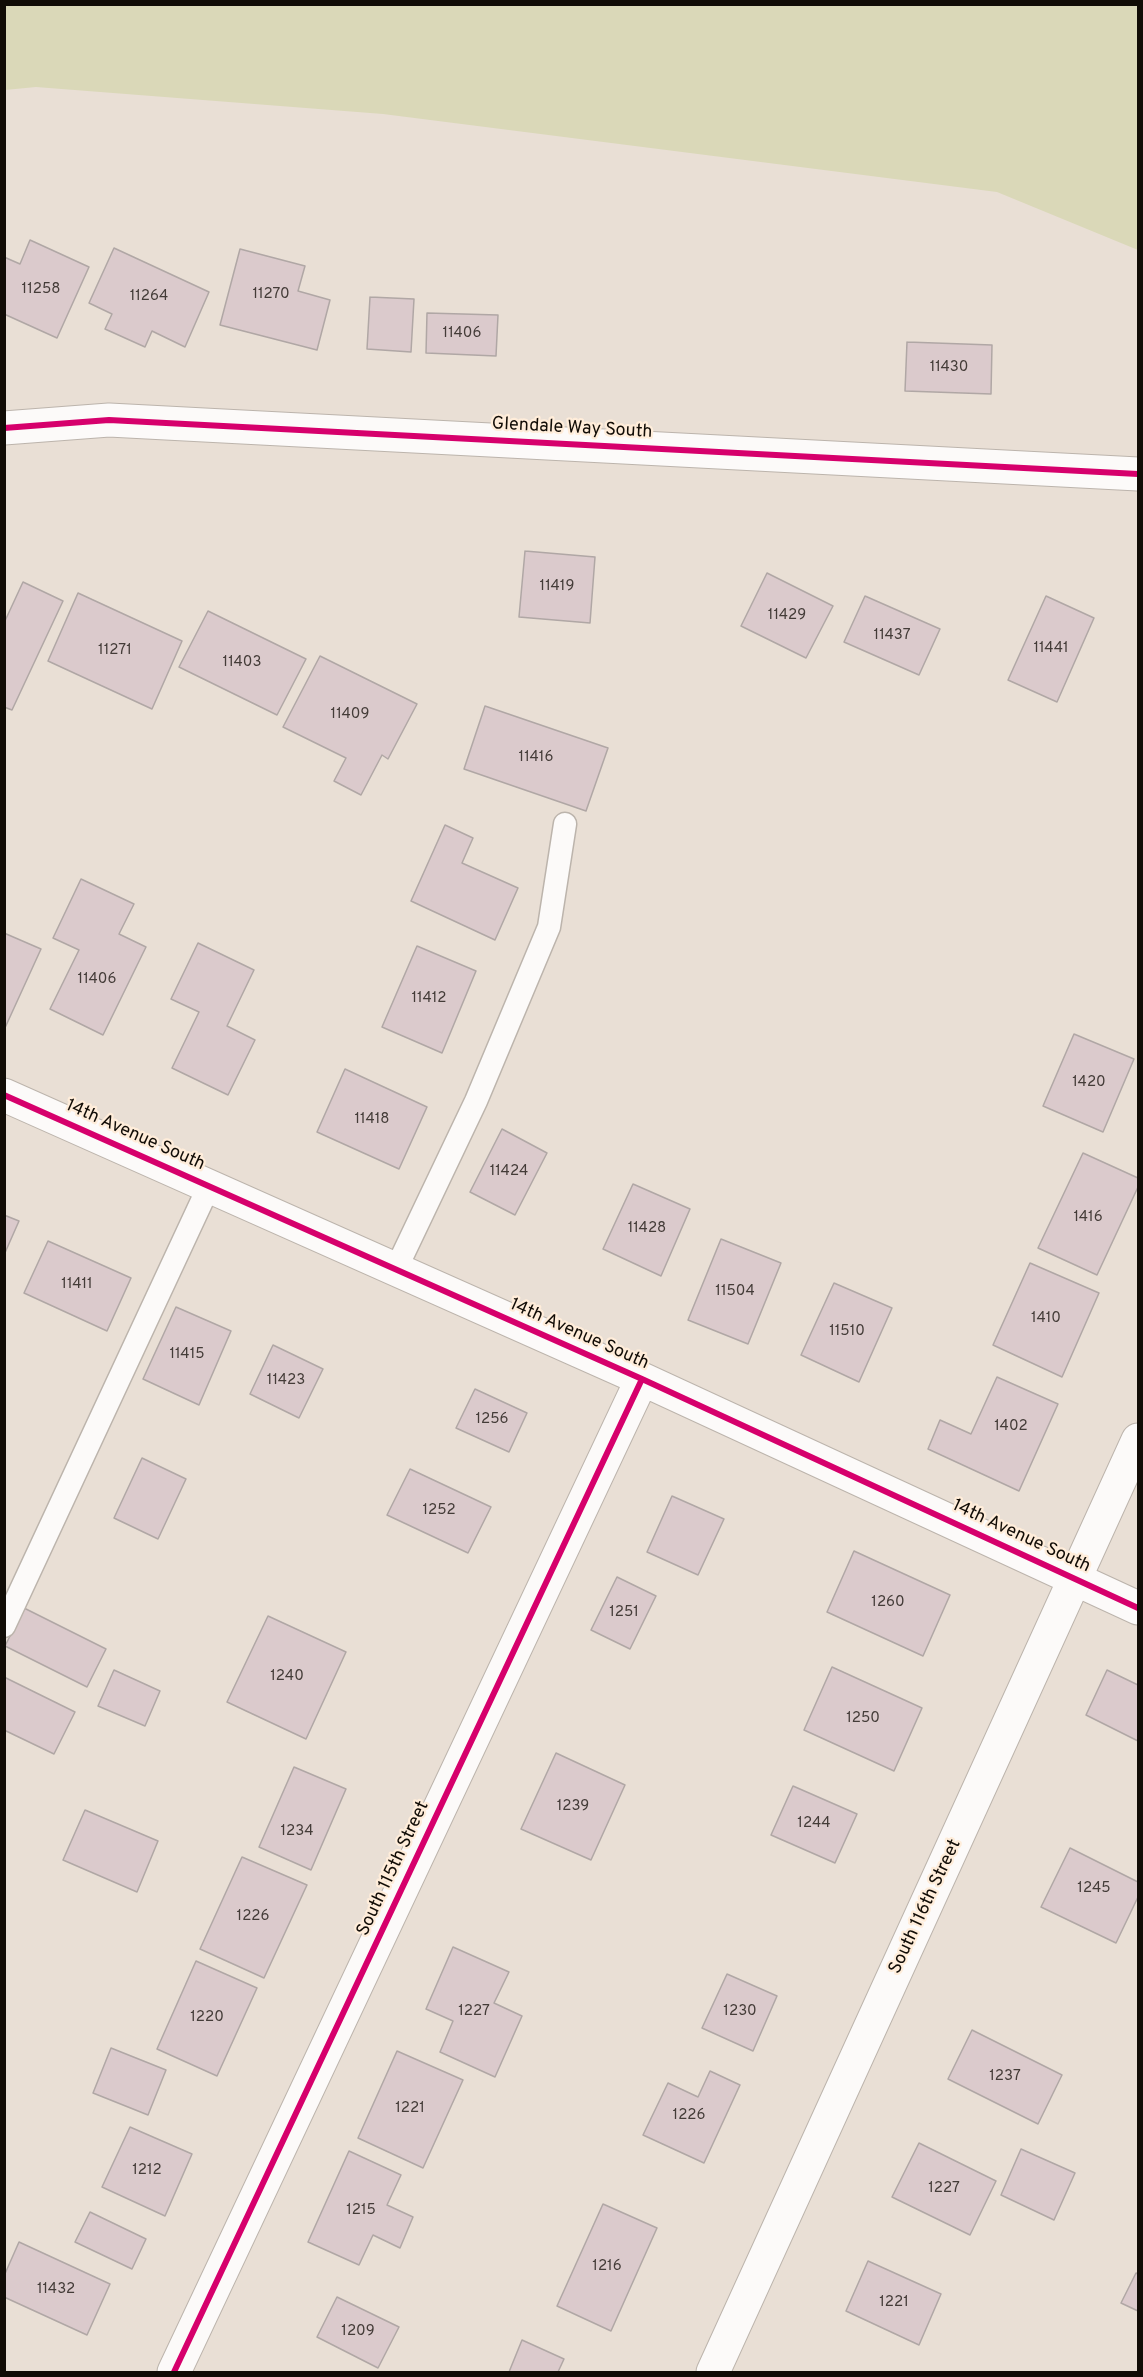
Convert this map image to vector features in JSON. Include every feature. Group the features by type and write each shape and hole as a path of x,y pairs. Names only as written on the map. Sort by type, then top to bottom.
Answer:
{"street":[{"name":"Glendale Way South","path":"4,428 109,420 1138,474"},
{"name":"14th Avenue South","path":"4,1095 642,1379 1138,1608"},
{"name":"South 115th Street","path":"174,2373 642,1379"},
{"name":"South 116th Street","path":"713,2373 1138,1440"}],"lane":[{"path":"396,1269 476,1101 549,927 565,824"},
{"path":"4,1626 209,1186"}],"shaded area":[{"path":"5,4 1138,5 1138,250 997,192 383,114 36,87 5,90"}],"building":[{"path":"30,240 89,267 57,338 4,314 4,257 20,264"},
{"path":"114,248 209,292 185,347 152,331 145,347 105,329 112,314 89,303"},
{"path":"240,249 305,266 298,291 330,300 317,350 220,325"},
{"path":"370,297 414,299 411,352 367,349"},
{"path":"427,313 498,315 496,356 426,353"},
{"path":"907,342 992,345 991,394 905,391"},
{"path":"525,551 595,557 590,623 519,617"},
{"path":"767,573 833,606 806,658 741,626"},
{"path":"23,582 63,601 12,710 4,707 4,623"},
{"path":"78,593 182,641 152,709 48,661"},
{"path":"865,596 940,629 919,675 844,642"},
{"path":"1046,596 1094,618 1057,702 1008,680"},
{"path":"208,611 306,659 277,715 179,667"},
{"path":"320,656 417,704 388,759 382,755 361,795 334,781 346,758 283,727"},
{"path":"485,706 608,748 586,811 464,769"},
{"path":"445,825 473,838 462,863 518,888 495,940 411,901"},
{"path":"81,879 134,904 119,934 146,947 103,1035 50,1009 79,950 53,938"},
{"path":"4,933 41,949 4,1030"},
{"path":"198,943 254,970 227,1026 255,1040 228,1095 172,1068 199,1012 171,999"},
{"path":"417,946 476,971 442,1053 382,1027"},
{"path":"1074,1034 1134,1059 1103,1132 1043,1106"},
{"path":"345,1069 427,1107 399,1169 317,1132"},
{"path":"502,1129 547,1153 515,1215 470,1192"},
{"path":"1083,1153 1138,1178 1138,1187 1097,1275 1038,1248"},
{"path":"633,1184 690,1209 661,1276 603,1249"},
{"path":"4,1215 19,1221 4,1255"},
{"path":"721,1239 781,1263 748,1344 688,1320"},
{"path":"48,1241 131,1278 107,1331 24,1293"},
{"path":"1030,1263 1099,1293 1062,1377 993,1345"},
{"path":"834,1283 892,1308 859,1382 801,1355"},
{"path":"176,1307 231,1331 199,1405 143,1379"},
{"path":"273,1345 323,1369 299,1418 250,1394"},
{"path":"997,1377 1058,1404 1019,1491 928,1449 940,1420 971,1434"},
{"path":"475,1389 527,1413 509,1452 456,1428"},
{"path":"142,1458 186,1479 158,1539 114,1518"},
{"path":"410,1469 491,1507 468,1553 387,1515"},
{"path":"672,1496 724,1519 698,1575 647,1552"},
{"path":"854,1551 950,1595 923,1656 827,1612"},
{"path":"617,1577 656,1596 630,1649 591,1630"},
{"path":"24,1608 106,1649 87,1687 5,1646"},
{"path":"268,1616 346,1652 306,1739 227,1702"},
{"path":"832,1667 922,1708 894,1771 804,1730"},
{"path":"114,1670 160,1691 145,1726 98,1706"},
{"path":"1107,1670 1138,1685 1138,1741 1086,1715"},
{"path":"4,1677 75,1712 54,1754 4,1730"},
{"path":"556,1753 625,1785 591,1860 521,1829"},
{"path":"294,1767 346,1789 311,1870 259,1847"},
{"path":"793,1786 857,1814 835,1863 771,1835"},
{"path":"85,1810 158,1841 137,1892 63,1860"},
{"path":"1070,1848 1138,1882 1138,1897 1116,1943 1041,1907"},
{"path":"242,1857 307,1885 264,1978 200,1949"},
{"path":"453,1947 509,1972 494,2003 522,2016 495,2077 440,2052 453,2021 426,2009"},
{"path":"196,1961 257,1988 217,2076 157,2049"},
{"path":"727,1974 777,1996 753,2051 702,2028"},
{"path":"972,2030 1062,2075 1038,2124 948,2079"},
{"path":"111,2048 166,2070 148,2115 93,2093"},
{"path":"397,2051 463,2080 423,2168 358,2138"},
{"path":"710,2071 740,2085 704,2163 643,2135 668,2083 698,2097"},
{"path":"130,2127 192,2154 165,2216 102,2187"},
{"path":"919,2143 996,2181 970,2235 892,2197"},
{"path":"1021,2149 1075,2173 1054,2220 1001,2195"},
{"path":"349,2151 401,2175 387,2205 413,2217 400,2248 373,2235 359,2265 308,2242"},
{"path":"603,2204 657,2228 611,2331 557,2306"},
{"path":"90,2212 146,2239 132,2269 75,2242"},
{"path":"19,2242 110,2284 87,2335 4,2297 4,2276"},
{"path":"868,2261 941,2294 919,2345 846,2311"},
{"path":"1136,2273 1138,2274 1138,2311 1121,2303"},
{"path":"337,2297 399,2327 378,2368 317,2337"},
{"path":"522,2340 564,2359 558,2372 509,2372"}],"cycle path":[{"path":"4,428 109,420 1138,474"},
{"path":"4,1095 642,1379 1138,1608"},
{"path":"174,2372 642,1379"}]}
